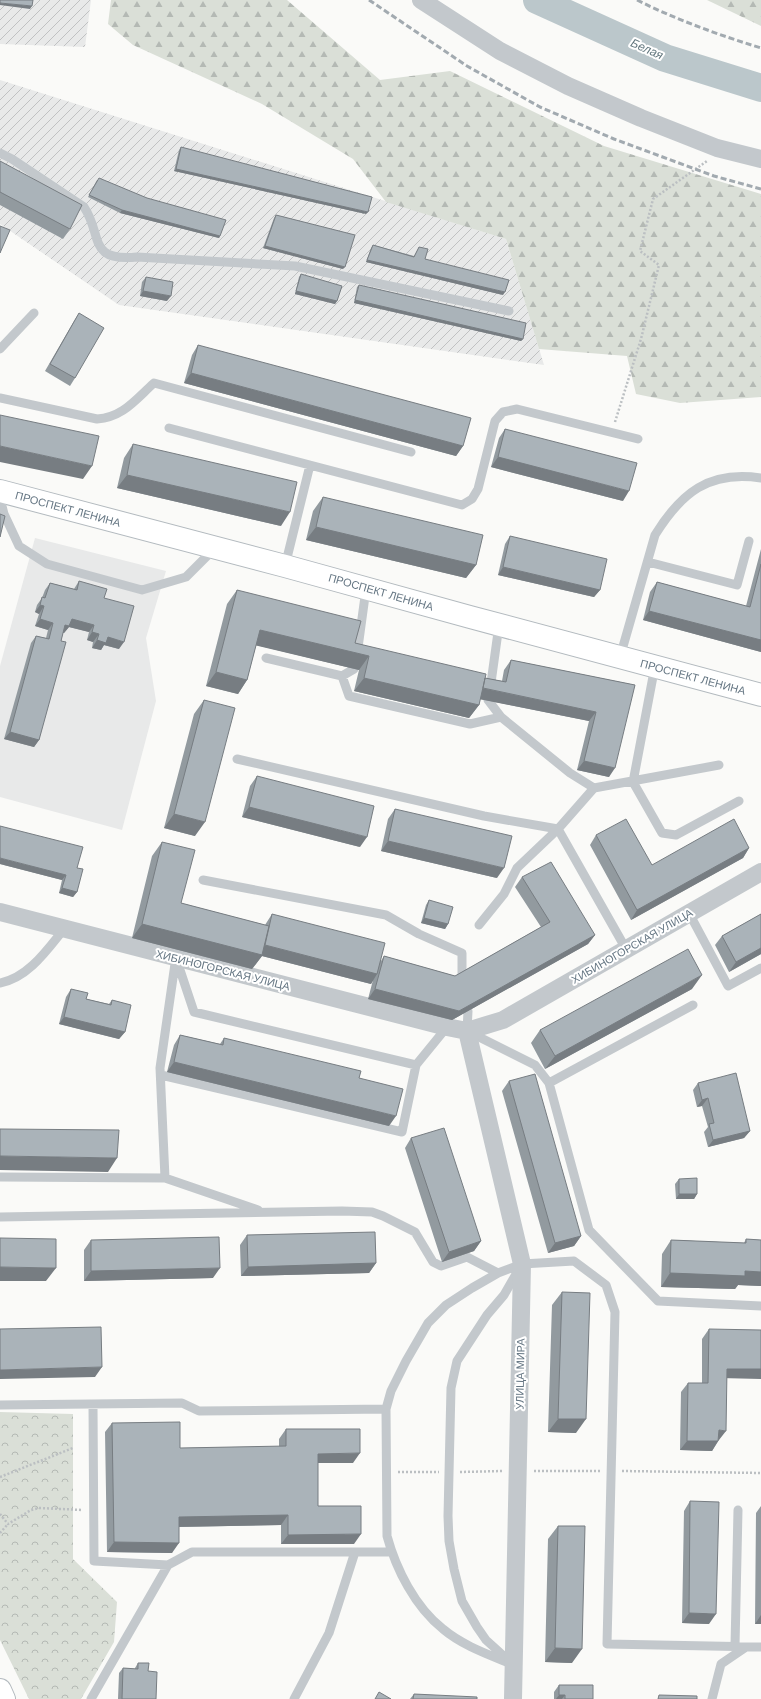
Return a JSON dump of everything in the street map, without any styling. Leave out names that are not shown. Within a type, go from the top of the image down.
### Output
[{"type":"main road","name":"ПРОСПЕКТ ЛЕНИНА","points":[[0,491],[286,566],[366,589],[761,694]]},
{"type":"main road","points":[[0,1690],[4,1699]]},
{"type":"street","points":[[421,0],[500,51],[568,86],[648,121],[724,150],[761,159]]},
{"type":"street","name":"ХИБИНОГОРСКАЯ УЛИЦА","points":[[0,912],[467,1031],[503,1020],[761,872]]},
{"type":"street","name":"УЛИЦА МИРА","points":[[467,1031],[522,1264],[513,1699]]},
{"type":"lane","points":[[0,153],[12,159],[84,207],[90,216],[99,245],[107,254],[120,259],[137,257],[296,266],[509,311]]},
{"type":"lane","points":[[0,349],[34,313]]},
{"type":"lane","points":[[0,398],[97,419],[110,418],[124,411],[154,383],[412,452]]},
{"type":"lane","points":[[169,428],[462,505],[472,499],[478,489],[496,421],[503,412],[517,409],[638,439]]},
{"type":"lane","points":[[286,566],[310,465]]},
{"type":"lane","points":[[620,657],[655,535],[666,518],[681,501],[702,485],[722,478],[761,478]]},
{"type":"lane","points":[[0,498],[4,514],[19,546],[47,564],[142,590],[186,577],[215,548]]},
{"type":"lane","points":[[648,562],[737,585],[749,541]]},
{"type":"lane","points":[[357,659],[366,589]]},
{"type":"lane","points":[[490,690],[499,624]]},
{"type":"lane","points":[[266,658],[342,676],[354,669]]},
{"type":"lane","points":[[655,666],[633,782],[662,833],[676,835],[739,802]]},
{"type":"lane","points":[[342,676],[349,696],[470,724],[501,717]]},
{"type":"lane","points":[[488,700],[501,717],[570,773],[594,788]]},
{"type":"lane","points":[[237,759],[484,816],[558,829]]},
{"type":"lane","points":[[479,925],[504,894],[517,868],[558,829],[594,788],[719,765]]},
{"type":"lane","points":[[558,829],[626,949]]},
{"type":"lane","points":[[203,880],[386,915],[419,934],[462,953],[462,978]]},
{"type":"lane","points":[[689,913],[728,986],[761,968]]},
{"type":"lane","points":[[0,983],[9,981],[24,972],[39,959],[64,929]]},
{"type":"lane","points":[[176,957],[194,1012],[416,1065]]},
{"type":"lane","points":[[165,1178],[161,1075],[176,957]]},
{"type":"lane","points":[[549,1083],[693,1005]]},
{"type":"lane","points":[[468,1012],[467,1031],[535,1065],[549,1083],[589,1230],[658,1301],[761,1306]]},
{"type":"lane","points":[[161,1075],[402,1132],[416,1065],[447,1027]]},
{"type":"lane","points":[[0,1176],[165,1178],[264,1212]]},
{"type":"lane","points":[[0,1217],[264,1212],[372,1212],[415,1232],[433,1262],[441,1266],[467,1257],[498,1273]]},
{"type":"lane","points":[[514,1665],[463,1642],[443,1629],[417,1601],[391,1552],[387,1536],[386,1409],[391,1391],[428,1323],[446,1305],[472,1288],[498,1273],[522,1264],[574,1261],[606,1285],[615,1312],[607,1644],[761,1647]]},
{"type":"lane","points":[[514,1665],[486,1640],[477,1627],[462,1601],[454,1569],[449,1541],[451,1388],[457,1361],[487,1315],[504,1295],[522,1264]]},
{"type":"lane","points":[[0,1405],[182,1403],[199,1411],[386,1409]]},
{"type":"lane","points":[[93,1405],[94,1561],[168,1565],[192,1552],[391,1552]]},
{"type":"lane","points":[[735,1646],[738,1510]]},
{"type":"lane","points":[[294,1699],[328,1633],[356,1552]]},
{"type":"lane","points":[[91,1699],[168,1565]]},
{"type":"lane","points":[[712,1699],[721,1664],[746,1646]]},
{"type":"path","points":[[612,433],[641,340],[659,265],[640,251],[653,199],[724,150]]},
{"type":"path","points":[[0,1477],[73,1448]]},
{"type":"path","points":[[685,1471],[761,1472]]},
{"type":"path","points":[[0,1533],[8,1524],[31,1510],[39,1508],[94,1511]]},
{"type":"path","points":[[0,1514],[8,1524]]},
{"type":"shaded area","points":[[0,0],[91,0],[85,47],[0,44]]},
{"type":"shaded area","points":[[0,80],[506,239],[544,365],[119,305],[0,224]]},
{"type":"shaded area","points":[[35,538],[166,571],[146,638],[156,701],[122,830],[0,797],[0,666]]},
{"type":"green space","points":[[111,0],[287,0],[380,80],[450,71],[604,146],[761,194],[761,397],[680,403],[636,394],[627,356],[539,349],[506,239],[386,202],[353,159],[262,104],[133,45],[108,24]]},
{"type":"green space","points":[[707,0],[761,0],[761,26]]},
{"type":"green space","points":[[0,1412],[73,1414],[73,1559],[117,1602],[114,1642],[81,1699],[29,1699],[0,1640]]},
{"type":"building","points":[[0,0],[33,0],[32,6],[0,3]]},
{"type":"building","points":[[181,147],[372,197],[368,212],[176,169]]},
{"type":"building","points":[[0,161],[82,205],[70,229],[0,192]]},
{"type":"building","points":[[99,178],[147,198],[226,220],[220,236],[122,210],[89,195]]},
{"type":"building","points":[[276,215],[355,235],[345,267],[265,246]]},
{"type":"building","points":[[0,226],[10,230],[0,253]]},
{"type":"building","points":[[373,245],[414,257],[419,247],[428,249],[425,259],[509,280],[505,292],[367,260]]},
{"type":"building","points":[[301,274],[342,286],[337,301],[296,291]]},
{"type":"building","points":[[146,277],[173,282],[171,296],[143,291]]},
{"type":"building","points":[[359,285],[526,323],[523,339],[355,300]]},
{"type":"building","points":[[79,313],[104,328],[75,378],[50,364]]},
{"type":"building","points":[[198,345],[471,418],[463,446],[191,373]]},
{"type":"building","points":[[0,415],[99,436],[92,466],[0,446]]},
{"type":"building","points":[[505,429],[637,463],[629,491],[498,457]]},
{"type":"building","points":[[133,444],[297,482],[290,512],[127,475]]},
{"type":"building","points":[[323,497],[483,535],[476,565],[316,527]]},
{"type":"building","points":[[0,514],[5,516],[0,537]]},
{"type":"building","points":[[510,536],[607,559],[600,590],[503,567]]},
{"type":"building","points":[[761,564],[761,640],[649,611],[657,582],[750,607]]},
{"type":"building","points":[[79,581],[107,589],[104,598],[134,606],[124,642],[108,637],[106,643],[97,640],[99,634],[92,632],[94,625],[72,619],[69,626],[65,625],[61,641],[66,642],[39,740],[10,732],[36,636],[49,639],[53,623],[40,619],[44,606],[40,605],[42,597],[45,598],[50,583],[77,590]]},
{"type":"building","points":[[237,590],[361,621],[355,643],[486,674],[479,705],[364,678],[369,656],[260,630],[247,680],[216,672]]},
{"type":"building","points":[[511,660],[635,685],[615,768],[584,761],[596,712],[483,688],[485,678],[506,682]]},
{"type":"building","points":[[204,700],[235,708],[205,822],[174,814]]},
{"type":"building","points":[[257,776],[374,806],[367,837],[249,807]]},
{"type":"building","points":[[395,809],[512,836],[504,868],[388,841]]},
{"type":"building","points":[[626,819],[652,865],[734,819],[749,848],[637,910],[596,835]]},
{"type":"building","points":[[0,826],[83,847],[77,868],[83,869],[77,892],[62,888],[66,875],[0,858]]},
{"type":"building","points":[[162,842],[195,850],[181,903],[269,926],[262,955],[142,924]]},
{"type":"building","points":[[551,862],[595,935],[459,1011],[375,989],[384,956],[455,976],[550,922],[522,877]]},
{"type":"building","points":[[429,900],[453,907],[448,924],[424,918]]},
{"type":"building","points":[[272,914],[385,943],[377,974],[265,945]]},
{"type":"building","points":[[761,914],[761,948],[736,962],[722,936]]},
{"type":"building","points":[[688,949],[702,975],[555,1056],[540,1030]]},
{"type":"building","points":[[71,989],[88,993],[86,999],[111,1005],[112,1000],[131,1005],[125,1032],[64,1017]]},
{"type":"building","points":[[180,1035],[223,1045],[224,1038],[361,1071],[359,1078],[403,1089],[396,1116],[174,1062]]},
{"type":"building","points":[[736,1073],[750,1131],[713,1140],[709,1124],[714,1123],[708,1098],[702,1100],[698,1083]]},
{"type":"building","points":[[535,1074],[581,1236],[555,1243],[509,1081]]},
{"type":"building","points":[[444,1128],[481,1241],[449,1252],[411,1138]]},
{"type":"building","points":[[0,1129],[119,1130],[117,1158],[0,1156]]},
{"type":"building","points":[[697,1178],[697,1194],[679,1194],[679,1179]]},
{"type":"building","points":[[375,1232],[376,1263],[248,1267],[247,1235]]},
{"type":"building","points":[[219,1237],[220,1268],[91,1271],[91,1240]]},
{"type":"building","points":[[0,1238],[56,1239],[56,1268],[0,1267]]},
{"type":"building","points":[[746,1239],[761,1240],[761,1272],[745,1271],[745,1276],[670,1273],[671,1240],[746,1243]]},
{"type":"building","points":[[562,1292],[590,1293],[586,1419],[558,1419]]},
{"type":"building","points":[[101,1327],[102,1367],[0,1370],[0,1329]]},
{"type":"building","points":[[709,1329],[761,1330],[761,1369],[727,1369],[726,1431],[719,1430],[718,1441],[687,1441],[688,1383],[708,1383]]},
{"type":"building","points":[[180,1422],[180,1448],[286,1446],[286,1429],[360,1429],[360,1453],[318,1454],[318,1506],[361,1506],[361,1534],[288,1535],[288,1515],[179,1517],[179,1543],[114,1542],[112,1423]]},
{"type":"building","points":[[690,1501],[719,1502],[716,1614],[689,1613]]},
{"type":"building","points":[[558,1526],[585,1526],[582,1649],[555,1648]]},
{"type":"building","points":[[138,1663],[149,1663],[148,1671],[157,1672],[156,1699],[122,1699],[123,1668],[138,1669]]},
{"type":"building","points":[[559,1685],[593,1685],[593,1699],[565,1699],[565,1695],[559,1695]]},
{"type":"building","points":[[379,1692],[391,1699],[375,1699]]},
{"type":"building","points":[[414,1694],[477,1697],[477,1699],[413,1699]]},
{"type":"building","points":[[659,1695],[697,1696],[697,1699],[658,1699]]},
{"type":"waterway","name":"Белая","points":[[537,0],[665,58],[761,88]]},
{"type":"railway","points":[[369,0],[467,66],[540,107],[614,139],[714,176],[761,189]]},
{"type":"railway","points":[[637,0],[698,27],[761,48]]}]
